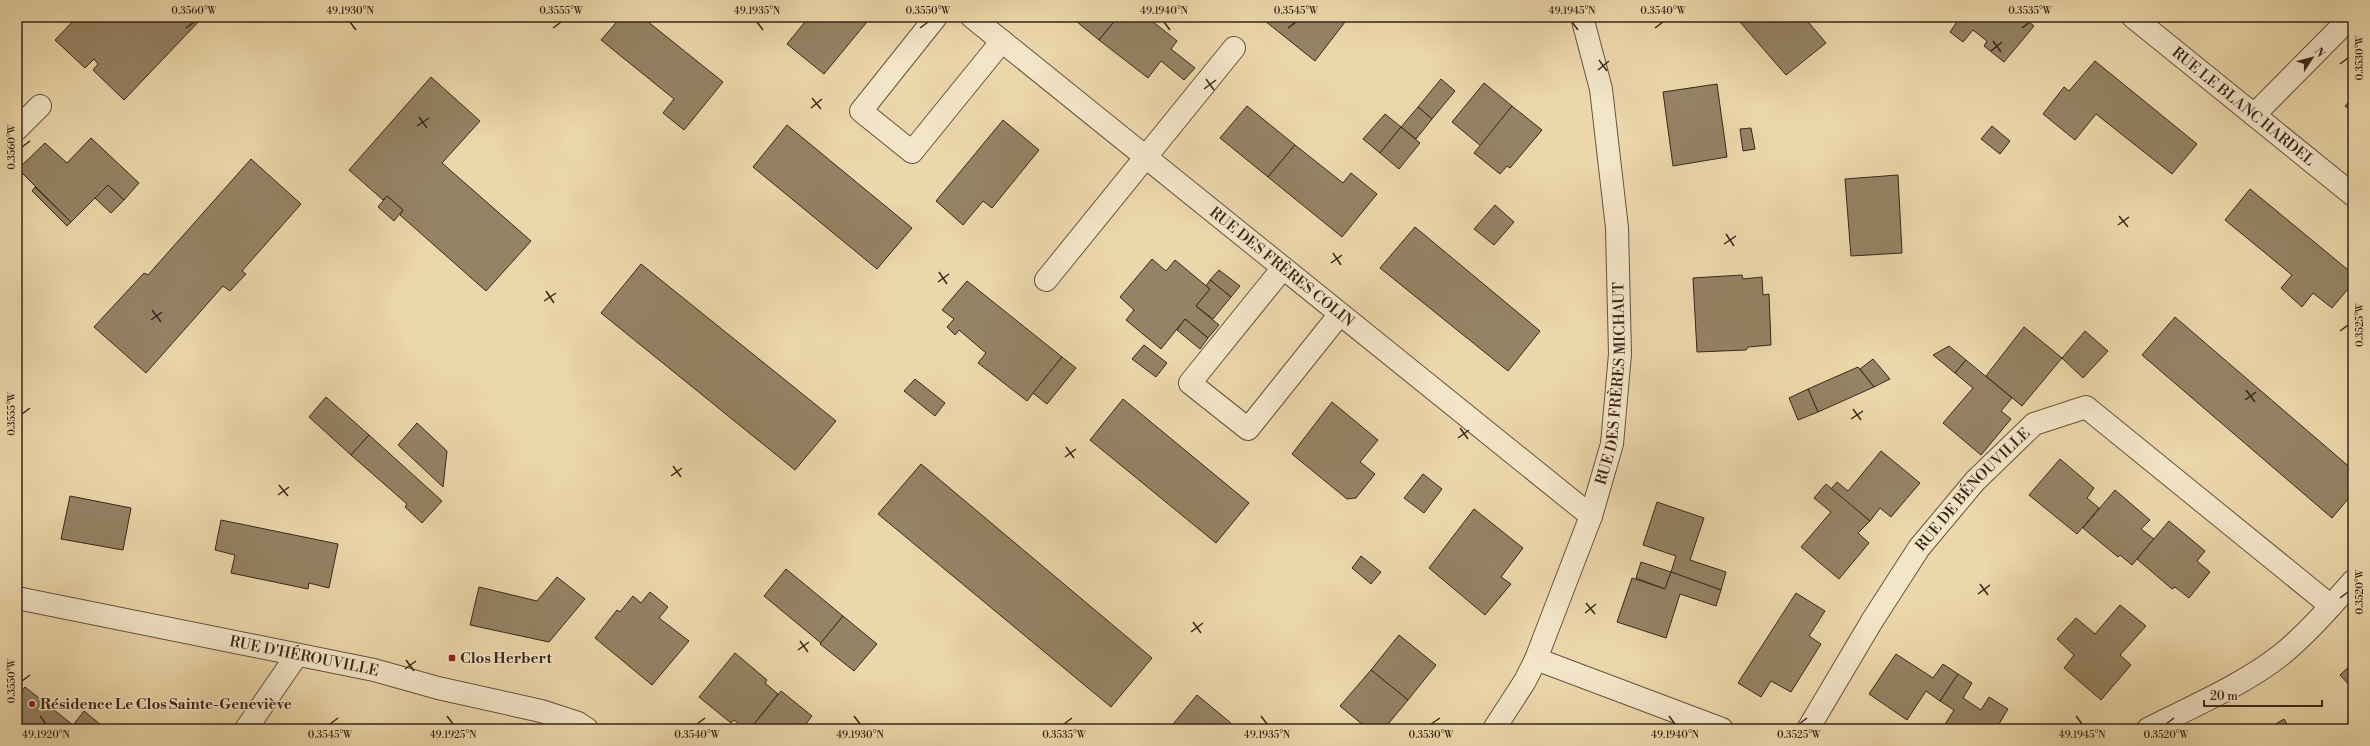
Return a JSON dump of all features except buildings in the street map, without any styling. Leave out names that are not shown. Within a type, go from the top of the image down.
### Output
[{"type":"street","points":[[936,17],[861,111],[912,152],[1002,41]]},
{"type":"street","name":"RUE DES FRÈRES MICHAUT","points":[[1494,729],[1525,681],[1536,659],[1591,516],[1612,444],[1620,354],[1617,228],[1601,90],[1582,17]]},
{"type":"street","name":"RUE LE BLANC HARDEL","points":[[2133,17],[2353,195]]},
{"type":"street","points":[[2254,115],[2351,17]]},
{"type":"street","name":"RUE DES FRÈRES COLIN","points":[[975,18],[1145,157],[1591,516]]},
{"type":"street","points":[[1046,280],[1234,48]]},
{"type":"street","points":[[17,129],[40,106]]},
{"type":"street","points":[[1283,268],[1190,383],[1248,429],[1340,314]]},
{"type":"street","name":"RUE DE BÉNOUVILLE","points":[[1808,729],[1872,620],[1919,548],[1975,481],[2034,424],[2086,407],[2331,606]]},
{"type":"street","points":[[2148,729],[2224,691],[2281,655],[2331,606],[2353,580]]},
{"type":"street","name":"RUE D'HÉROUVILLE","points":[[17,598],[374,670],[438,688],[541,711],[578,723],[587,729]]},
{"type":"street","points":[[246,729],[297,655]]},
{"type":"street","points":[[1536,659],[1722,729]]},
{"type":"place","name":"Clos Herbert","points":[[452,658]]},
{"type":"place","name":"Résidence Le Clos Sainte-Geneviève","points":[[32,704]]}]
